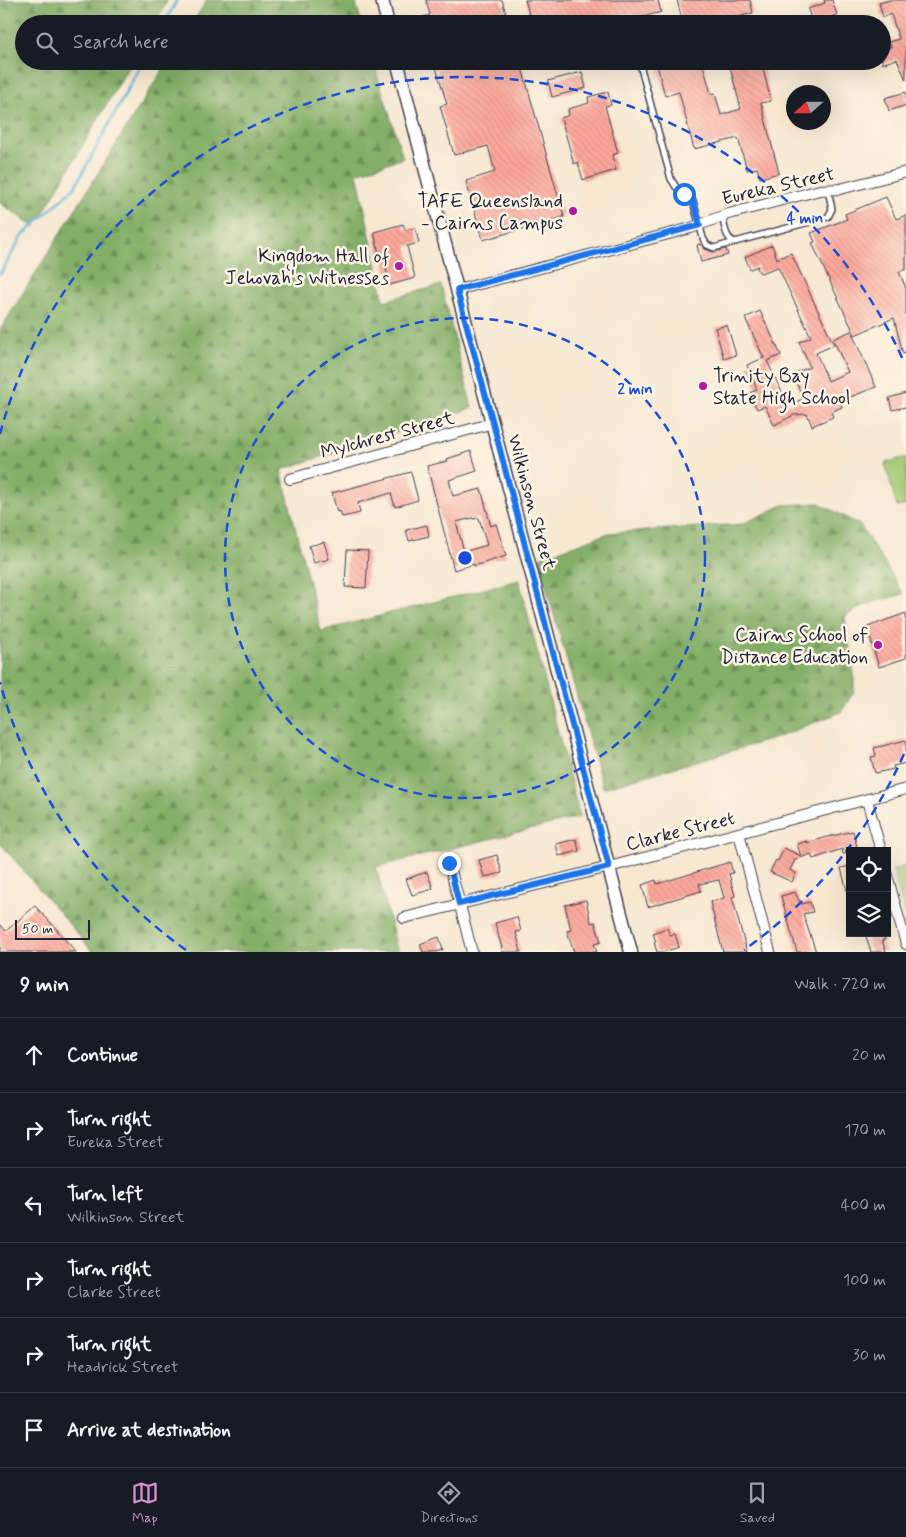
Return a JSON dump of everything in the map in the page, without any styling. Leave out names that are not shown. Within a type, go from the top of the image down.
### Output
[{"type":"street","points":[[382,0],[386,15]]},
{"type":"street","name":"Wilkinson Street","points":[[399,70],[631,952]]},
{"type":"street","name":"Eureka Street","points":[[457,290],[700,225],[722,216],[820,190],[840,189],[906,172]]},
{"type":"street","name":"Mylchrest Street","points":[[290,479],[493,423]]},
{"type":"street","name":"Clarke Street","points":[[404,918],[739,834],[906,789]]},
{"type":"street","points":[[867,800],[880,847]]},
{"type":"street","points":[[739,834],[770,952]]},
{"type":"street","points":[[449,863],[472,952]]},
{"type":"street","points":[[891,890],[906,944]]},
{"type":"lane","points":[[641,70],[671,179],[676,187],[693,201],[704,242],[710,247],[714,248],[828,217],[832,209],[828,190]]},
{"type":"lane","points":[[722,216],[729,240],[735,242]]},
{"type":"green space","points":[[0,0],[168,0],[159,15],[15,15],[15,70],[127,70],[35,227],[0,203]]},
{"type":"green space","points":[[207,0],[355,0],[359,15],[198,15]]},
{"type":"green space","points":[[162,70],[376,70],[403,158],[357,173],[384,301],[441,285],[472,408],[281,470],[321,631],[519,580],[580,817],[376,867],[398,952],[93,952],[0,843],[0,330]]},
{"type":"green space","points":[[906,457],[906,505],[897,507],[885,463]]},
{"type":"green space","points":[[819,503],[860,525],[904,594],[865,605],[845,616],[854,674],[854,692],[841,712],[773,739],[603,788],[538,558],[609,533],[742,524],[783,505]]},
{"type":"green space","points":[[906,866],[906,918],[893,870]]},
{"type":"building","points":[[426,0],[502,0],[506,15],[430,15]]},
{"type":"building","points":[[525,0],[658,0],[661,12],[650,15],[529,15]]},
{"type":"building","points":[[677,0],[750,0],[753,13],[746,15],[681,15]]},
{"type":"building","points":[[824,0],[832,0],[837,15],[810,15],[808,9],[825,3]]},
{"type":"building","points":[[890,0],[906,0],[906,80],[897,59],[891,61],[891,41],[899,39],[891,14],[882,15],[879,3]]},
{"type":"building","points":[[437,70],[523,70],[564,217],[483,240],[466,181],[495,172],[488,146],[454,155],[440,106],[447,104]]},
{"type":"building","points":[[658,70],[704,70],[711,94],[715,93],[721,115],[741,109],[731,70],[763,70],[771,101],[761,103],[779,173],[760,178],[757,168],[747,170],[738,138],[694,149],[679,92],[665,96]]},
{"type":"building","points":[[582,72],[586,88],[552,97],[548,81]]},
{"type":"building","points":[[608,92],[611,105],[605,106],[618,153],[612,155],[616,170],[583,180],[578,162],[574,164],[561,118],[569,115],[568,109],[589,103],[588,97]]},
{"type":"building","points":[[906,92],[906,105],[889,111],[885,98]]},
{"type":"building","points":[[886,197],[896,219],[906,215],[906,269],[899,272],[906,288],[906,353],[903,354],[894,318],[855,335],[812,243],[815,242],[811,233],[847,219],[845,214]]},
{"type":"building","name":"Kingdom Hall of Jehovah's Witnesses","points":[[403,224],[405,230],[415,228],[419,243],[407,246],[415,278],[390,285],[382,253],[379,254],[374,232]]},
{"type":"building","points":[[701,244],[705,249],[713,252],[726,249],[728,255],[701,262],[697,245]]},
{"type":"building","points":[[772,245],[777,259],[791,253],[834,345],[816,353],[828,381],[848,372],[833,339],[851,331],[876,387],[840,401],[842,407],[831,412],[833,417],[812,426],[807,414],[794,415],[774,425],[765,406],[757,409],[749,393],[757,390],[747,365],[764,358],[745,318],[760,311],[781,355],[767,361],[788,405],[803,399],[793,374],[810,367],[799,342],[811,337],[778,267],[761,273],[757,268],[758,266],[750,269],[745,257]]},
{"type":"building","points":[[727,325],[736,355],[724,359],[715,328]]},
{"type":"building","points":[[906,393],[906,407],[892,410],[889,398]]},
{"type":"building","points":[[471,451],[477,471],[449,480],[453,496],[481,489],[491,526],[496,524],[506,556],[454,570],[427,466],[448,461],[447,459]],"holes":[[[479,518],[487,545],[464,552],[456,522]]]},
{"type":"building","points":[[411,472],[418,500],[395,507],[391,493],[358,503],[360,513],[342,517],[340,511],[337,512],[332,493]]},
{"type":"building","points":[[427,525],[429,536],[409,541],[406,530]]},
{"type":"building","points":[[324,542],[329,559],[314,563],[309,546]]},
{"type":"building","points":[[347,550],[368,551],[366,588],[345,587]]},
{"type":"building","points":[[906,613],[906,658],[879,667],[867,627]]},
{"type":"building","points":[[906,740],[906,763],[893,766],[894,769],[875,773],[871,757],[876,756],[874,748]]},
{"type":"building","points":[[853,831],[857,847],[846,847],[846,854],[843,854],[842,849],[813,859],[811,854],[795,860],[790,870],[796,873],[792,882],[770,872],[784,848],[801,856],[797,844]]},
{"type":"building","points":[[576,839],[579,851],[559,856],[556,844]]},
{"type":"building","points":[[497,855],[502,873],[484,877],[479,860]]},
{"type":"building","points":[[730,862],[733,873],[729,874],[735,896],[732,897],[747,952],[723,952],[710,902],[724,898],[719,880],[699,884],[701,891],[648,907],[642,885],[656,880],[657,884]]},
{"type":"building","points":[[846,867],[846,887],[841,868]]},
{"type":"building","points":[[427,872],[433,889],[412,895],[406,879]]},
{"type":"building","points":[[795,892],[801,904],[810,902],[813,912],[803,914],[816,952],[797,952],[781,896]]},
{"type":"building","points":[[586,900],[591,923],[595,922],[601,942],[594,944],[597,952],[574,952],[567,931],[571,930],[565,905]]},
{"type":"building","points":[[35,906],[76,952],[0,952],[0,924],[6,931]]},
{"type":"building","points":[[517,917],[521,931],[516,932],[521,952],[503,952],[495,923]]},
{"type":"building","points":[[667,928],[670,935],[675,934],[679,947],[664,952],[657,952],[653,933]]},
{"type":"building","points":[[439,937],[443,950],[423,952],[420,944]]},
{"type":"building","points":[[866,937],[884,937],[885,940],[882,940],[886,952],[871,952]]},
{"type":"waterway","points":[[169,15],[177,0]]},
{"type":"waterway","points":[[0,274],[22,236],[75,187],[138,70]]},
{"type":"place","name":"TAFE Queensland - Cairns Campus","points":[[573,211]]},
{"type":"place","name":"Kingdom Hall of Jehovah's Witnesses","points":[[399,266]]},
{"type":"place","name":"Trinity Bay State High School","points":[[703,386]]},
{"type":"place","name":"Cairns School of Distance Education","points":[[878,645]]},
{"type":"route","points":[[449,863],[459,904],[609,867],[457,290],[700,225],[693,201],[684,194]]}]
